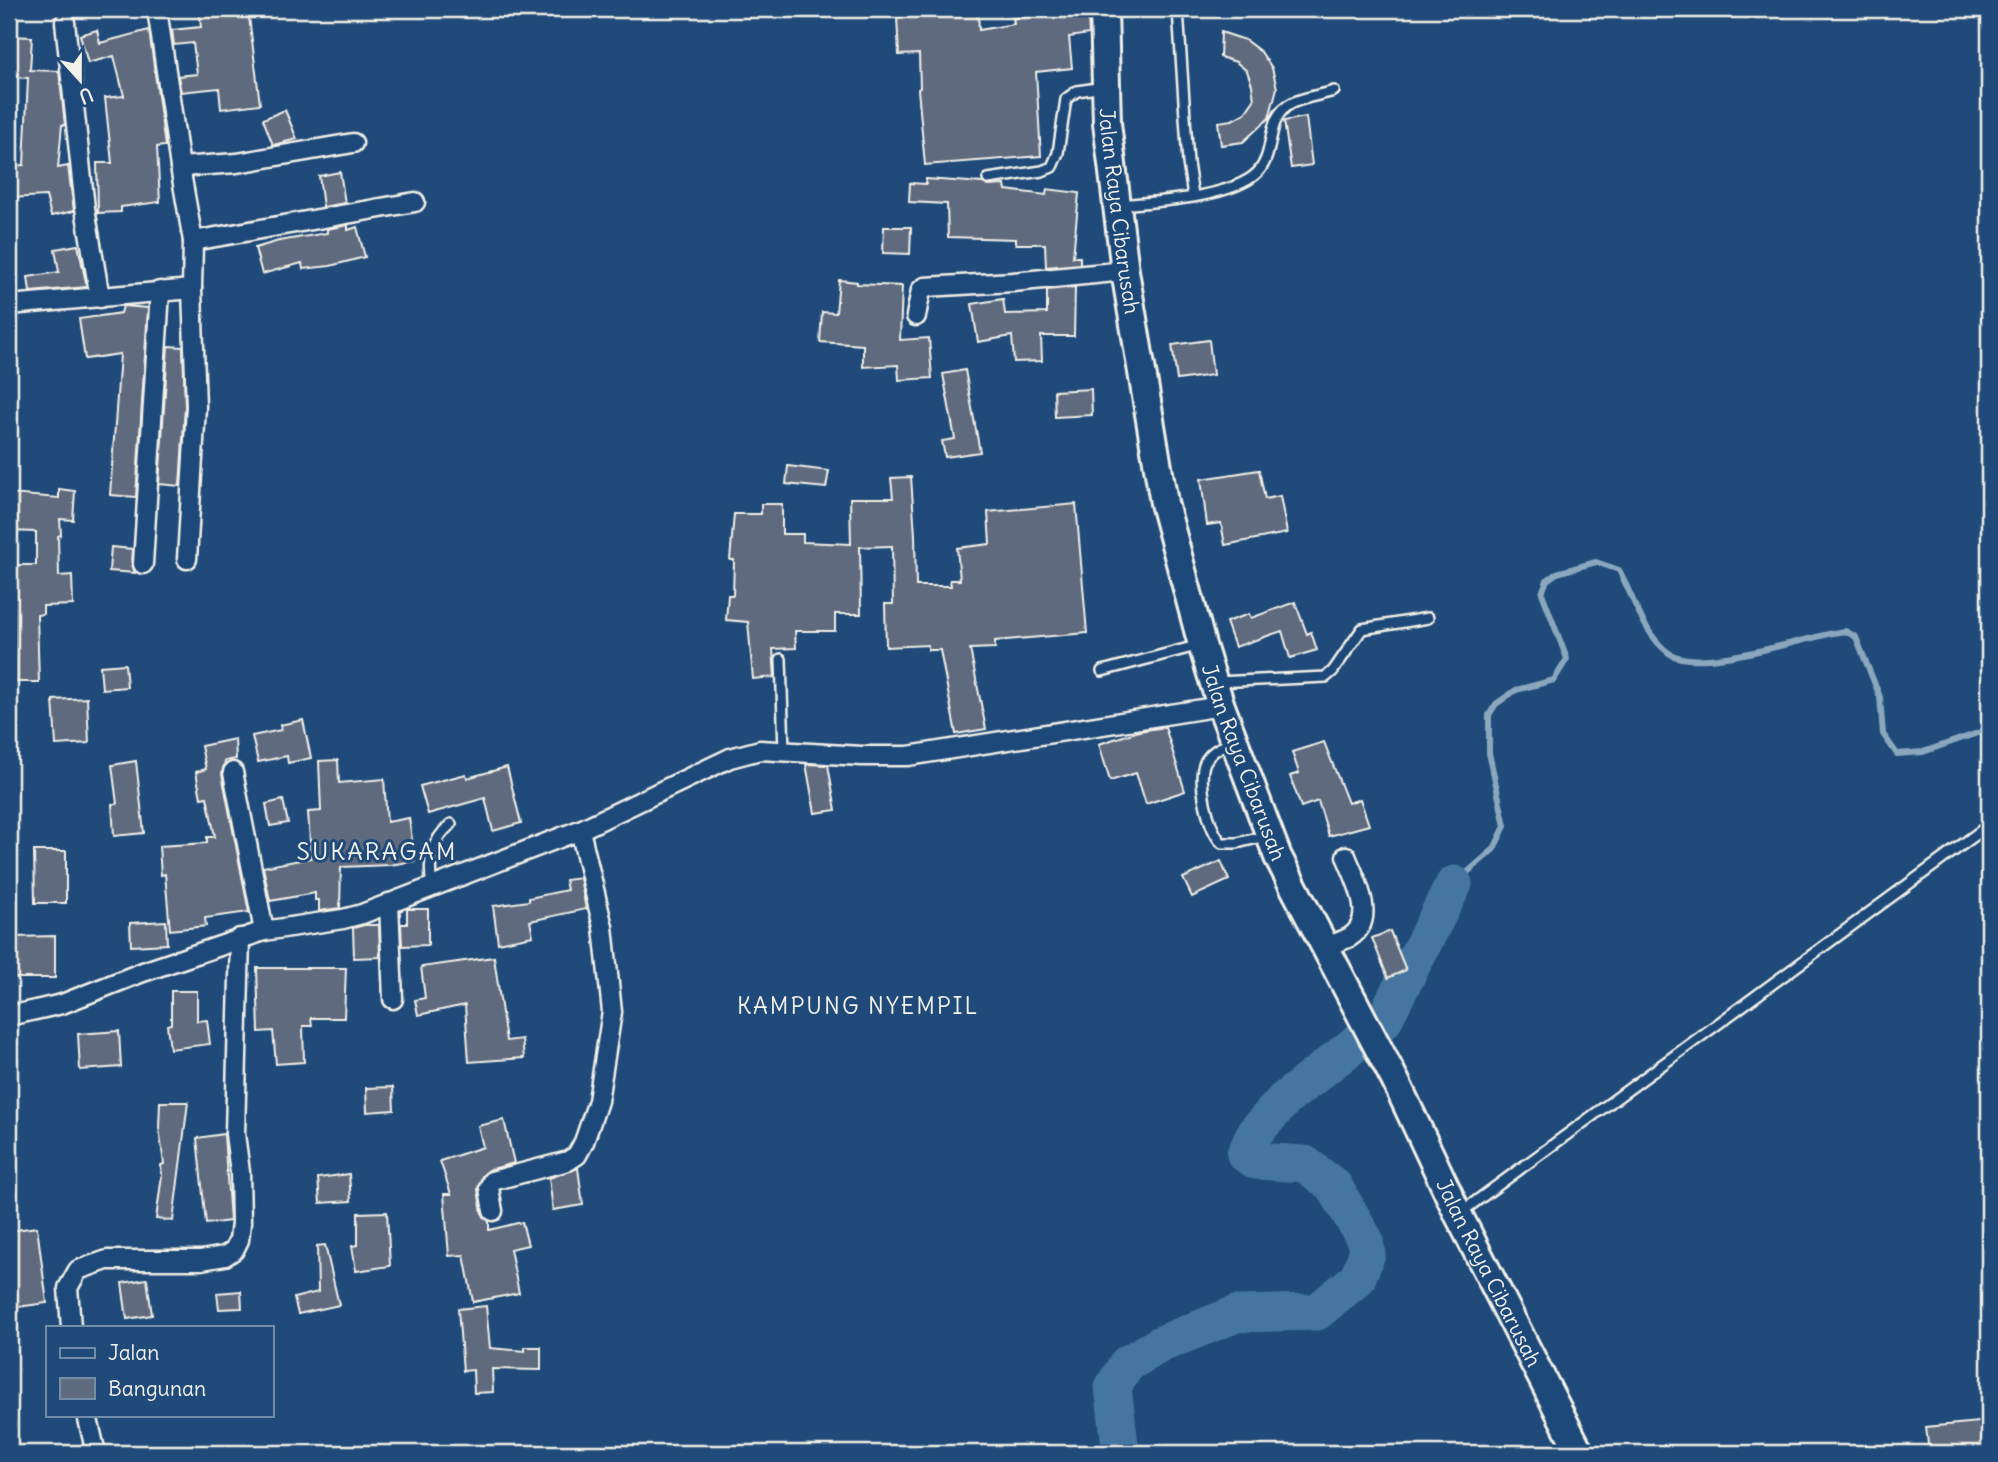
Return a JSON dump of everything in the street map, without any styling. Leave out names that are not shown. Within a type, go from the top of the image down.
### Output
[{"type":"main road","name":"Jalan Raya Cibarusah","points":[[1104,9],[1106,87],[1116,205],[1164,503],[1202,645],[1233,740],[1269,835],[1580,1453]]},
{"type":"street","points":[[157,9],[193,241],[196,407],[187,559]]},
{"type":"street","points":[[65,22],[85,208],[100,298]]},
{"type":"street","points":[[180,167],[248,162],[353,143]]},
{"type":"street","points":[[193,241],[415,202]]},
{"type":"street","points":[[916,316],[921,290],[925,287],[1125,271]]},
{"type":"street","points":[[9,305],[192,289]]},
{"type":"street","points":[[143,564],[160,290]]},
{"type":"street","points":[[9,1016],[62,1004],[143,972],[264,931],[343,919],[390,903],[580,830],[730,758],[760,750],[908,756],[1218,694]]},
{"type":"street","points":[[233,772],[264,931]]},
{"type":"street","points":[[493,1211],[489,1188],[492,1181],[568,1161],[578,1154],[598,1101],[612,1012],[604,927],[580,830]]},
{"type":"street","points":[[1325,948],[1356,931],[1364,915],[1363,901],[1346,856]]},
{"type":"street","points":[[390,903],[393,999]]},
{"type":"street","points":[[71,1326],[68,1288],[78,1270],[107,1260],[201,1260],[225,1256],[234,1250],[239,1240],[240,1172],[235,1134],[240,939]]},
{"type":"street","points":[[87,1416],[96,1453]]},
{"type":"lane","points":[[1178,9],[1188,163],[1193,196]]},
{"type":"lane","points":[[988,179],[1052,167],[1058,153],[1066,99],[1077,91],[1106,87]]},
{"type":"lane","points":[[1116,205],[1222,191],[1253,176],[1267,158],[1274,121],[1282,111],[1292,103],[1334,91]]},
{"type":"lane","points":[[1218,694],[1326,677],[1362,629],[1428,618]]},
{"type":"lane","points":[[1102,671],[1202,645]]},
{"type":"lane","points":[[781,659],[784,751]]},
{"type":"lane","points":[[1233,740],[1213,751],[1204,764],[1207,810],[1215,836],[1222,842],[1237,843],[1269,835]]},
{"type":"lane","points":[[432,888],[429,870],[432,850],[439,834],[451,824]]},
{"type":"lane","points":[[1458,1214],[1989,825]]},
{"type":"building","points":[[199,9],[248,9],[260,104],[221,109],[219,88],[181,92],[178,76],[197,74],[193,43],[174,45],[172,30],[201,27]]},
{"type":"building","points":[[912,9],[933,9],[933,16],[978,12],[979,30],[1014,24],[1013,18],[1029,17],[1029,9],[1074,9],[1075,19],[1088,18],[1089,34],[1069,37],[1072,68],[1036,72],[1041,156],[925,165],[918,89],[919,54],[899,55],[897,17],[911,16]]},
{"type":"building","points":[[97,30],[100,43],[149,30],[165,146],[157,147],[160,202],[121,207],[121,212],[98,213],[97,163],[112,163],[105,98],[124,96],[114,56],[88,63],[80,35]]},
{"type":"building","points":[[1221,32],[1245,40],[1261,52],[1272,68],[1277,88],[1269,118],[1243,142],[1221,145],[1218,122],[1232,120],[1245,113],[1254,100],[1247,71],[1236,62],[1220,57]]},
{"type":"building","points":[[9,36],[32,37],[30,70],[59,71],[65,125],[62,125],[58,168],[68,166],[74,211],[51,216],[46,196],[9,198],[9,166],[24,165],[28,78],[9,77]]},
{"type":"building","points":[[285,110],[297,139],[273,145],[263,119]]},
{"type":"building","points":[[1306,117],[1312,165],[1291,168],[1284,121]]},
{"type":"building","points":[[340,172],[345,203],[323,207],[319,176]]},
{"type":"building","points":[[926,179],[983,183],[988,186],[1005,185],[1006,190],[1046,195],[1047,189],[1079,193],[1073,257],[1080,257],[1080,264],[1046,267],[1045,244],[1016,244],[1016,239],[948,237],[947,204],[909,202],[910,183],[926,184]]},
{"type":"building","points":[[348,225],[348,230],[357,227],[365,257],[330,266],[303,269],[302,263],[262,274],[255,248],[327,233],[327,229]]},
{"type":"building","points":[[884,227],[911,227],[910,254],[883,253]]},
{"type":"building","points":[[78,245],[87,287],[30,292],[28,277],[59,272],[55,249]]},
{"type":"building","points":[[839,280],[857,284],[902,286],[900,340],[929,338],[932,378],[899,380],[898,365],[863,367],[863,345],[820,342],[822,312],[836,313]]},
{"type":"building","points":[[1075,287],[1074,336],[1041,336],[1042,361],[1014,362],[1012,336],[978,342],[972,304],[1003,299],[1005,314],[1047,313],[1047,290]]},
{"type":"building","points":[[123,306],[148,308],[136,497],[110,495],[120,354],[85,359],[79,319],[121,313]]},
{"type":"building","points":[[1209,340],[1213,375],[1177,380],[1172,345]]},
{"type":"building","points":[[168,346],[183,347],[185,407],[180,486],[159,484]]},
{"type":"building","points":[[965,370],[980,452],[945,457],[942,441],[955,439],[943,374]]},
{"type":"building","points":[[1091,389],[1092,415],[1055,417],[1054,391]]},
{"type":"building","points":[[788,466],[829,471],[826,488],[786,484]]},
{"type":"building","points":[[1259,470],[1265,499],[1280,496],[1287,533],[1225,545],[1221,523],[1207,525],[1201,479]]},
{"type":"building","points":[[911,477],[916,586],[951,586],[950,580],[960,580],[957,548],[990,544],[988,512],[1076,504],[1087,633],[995,641],[995,648],[970,649],[986,729],[956,734],[940,650],[928,650],[928,645],[886,647],[885,604],[893,604],[892,546],[860,547],[861,614],[835,614],[835,631],[795,631],[796,648],[773,649],[775,677],[753,679],[748,622],[726,620],[728,595],[733,595],[734,560],[730,560],[734,514],[761,514],[761,504],[782,504],[782,534],[803,534],[803,542],[851,544],[850,498],[893,498],[891,478]]},
{"type":"building","points":[[59,489],[75,491],[73,520],[60,519],[61,535],[58,536],[59,576],[72,575],[73,605],[43,606],[43,614],[37,615],[39,682],[16,682],[14,602],[9,603],[9,565],[36,565],[36,532],[9,531],[10,494],[59,498]]},
{"type":"building","points":[[111,547],[133,549],[132,564],[135,573],[109,571]]},
{"type":"building","points":[[1295,602],[1307,634],[1311,632],[1317,650],[1290,658],[1282,631],[1235,647],[1226,622],[1249,614],[1251,618]]},
{"type":"building","points":[[125,664],[127,687],[102,689],[100,666]]},
{"type":"building","points":[[87,698],[89,743],[56,745],[53,700]]},
{"type":"building","points":[[303,720],[311,758],[288,763],[287,756],[258,762],[252,736],[281,730],[280,725]]},
{"type":"building","points":[[1165,727],[1185,791],[1146,804],[1136,773],[1110,781],[1099,744],[1139,731]]},
{"type":"building","points":[[235,739],[236,759],[225,761],[222,774],[249,912],[205,918],[206,926],[170,930],[165,874],[161,875],[159,846],[207,843],[207,837],[215,837],[207,797],[201,798],[196,772],[206,769],[201,746]]},
{"type":"building","points":[[1324,742],[1348,803],[1360,799],[1369,825],[1329,836],[1318,801],[1301,807],[1290,776],[1299,773],[1292,752]]},
{"type":"building","points":[[338,760],[339,783],[384,779],[387,822],[409,818],[415,861],[341,867],[340,908],[319,911],[319,900],[315,900],[315,893],[270,901],[263,867],[311,858],[308,812],[321,811],[319,761]]},
{"type":"building","points":[[136,761],[144,833],[114,836],[112,804],[117,804],[112,765]]},
{"type":"building","points":[[806,764],[828,765],[836,810],[815,813]]},
{"type":"building","points":[[507,767],[521,823],[493,831],[485,798],[428,814],[420,786],[466,774],[467,778]]},
{"type":"building","points":[[283,800],[288,823],[270,826],[266,804]]},
{"type":"building","points":[[34,851],[66,851],[66,903],[35,903]]},
{"type":"building","points":[[1221,861],[1229,880],[1192,897],[1183,878]]},
{"type":"building","points":[[580,878],[586,909],[530,921],[533,936],[498,943],[493,906],[529,901],[529,898],[567,890],[565,880]]},
{"type":"building","points":[[407,909],[428,909],[428,945],[402,946],[401,924],[407,924]]},
{"type":"building","points":[[166,921],[167,944],[131,946],[130,923]]},
{"type":"building","points":[[379,925],[380,957],[354,958],[353,928]]},
{"type":"building","points":[[1390,931],[1406,970],[1388,978],[1372,938]]},
{"type":"building","points":[[55,936],[55,978],[15,978],[15,937]]},
{"type":"building","points":[[494,957],[506,1041],[522,1039],[524,1058],[469,1062],[465,1005],[418,1015],[415,1000],[425,998],[421,967]]},
{"type":"building","points":[[257,968],[346,968],[344,1018],[311,1018],[312,1026],[303,1026],[304,1062],[276,1064],[273,1031],[259,1032]]},
{"type":"building","points":[[171,991],[197,991],[197,1021],[207,1020],[210,1044],[170,1049],[167,1025],[171,1024]]},
{"type":"building","points":[[119,1031],[121,1067],[80,1070],[78,1034]]},
{"type":"building","points":[[393,1087],[394,1110],[367,1112],[366,1088]]},
{"type":"building","points":[[160,1102],[188,1102],[173,1221],[156,1219],[161,1165],[164,1164],[159,1128]]},
{"type":"building","points":[[504,1120],[514,1163],[489,1170],[482,1176],[478,1189],[482,1213],[489,1221],[489,1230],[522,1222],[528,1245],[510,1249],[519,1293],[473,1302],[464,1255],[449,1256],[444,1194],[451,1194],[440,1161],[483,1147],[478,1126]]},
{"type":"building","points":[[224,1134],[230,1221],[206,1224],[197,1138]]},
{"type":"building","points":[[578,1168],[583,1205],[553,1210],[549,1178]]},
{"type":"building","points":[[349,1174],[351,1201],[320,1203],[318,1178]]},
{"type":"building","points":[[387,1212],[390,1266],[356,1271],[352,1246],[358,1245],[358,1213]]},
{"type":"building","points":[[37,1227],[47,1303],[17,1307],[9,1231]]},
{"type":"building","points":[[325,1245],[339,1305],[298,1314],[294,1298],[318,1292],[317,1246]]},
{"type":"building","points":[[147,1279],[152,1315],[127,1319],[122,1283]]},
{"type":"building","points":[[241,1291],[242,1308],[219,1309],[217,1293]]},
{"type":"building","points":[[486,1306],[490,1348],[525,1351],[525,1347],[541,1347],[541,1370],[492,1369],[493,1392],[474,1393],[473,1370],[463,1371],[458,1309]]},
{"type":"building","points":[[1989,1421],[1989,1453],[1929,1453],[1926,1427]]},
{"type":"waterway","points":[[1454,884],[1494,849],[1505,826],[1489,753],[1489,715],[1496,704],[1516,690],[1554,680],[1567,659],[1542,593],[1547,580],[1557,573],[1596,562],[1619,570],[1653,636],[1669,653],[1682,658],[1724,657],[1845,631],[1856,637],[1880,697],[1883,734],[1897,754],[1923,752],[1989,729]]},
{"type":"waterway","points":[[1121,1453],[1113,1387],[1127,1364],[1161,1344],[1236,1314],[1317,1312],[1357,1279],[1367,1254],[1365,1240],[1334,1186],[1305,1164],[1256,1161],[1245,1154],[1256,1131],[1285,1099],[1383,1022],[1454,884]]},
{"type":"district","name":"SUKARAGAM","points":[[377,852]]},
{"type":"district","name":"KAMPUNG NYEMPIL","points":[[858,1006]]}]
